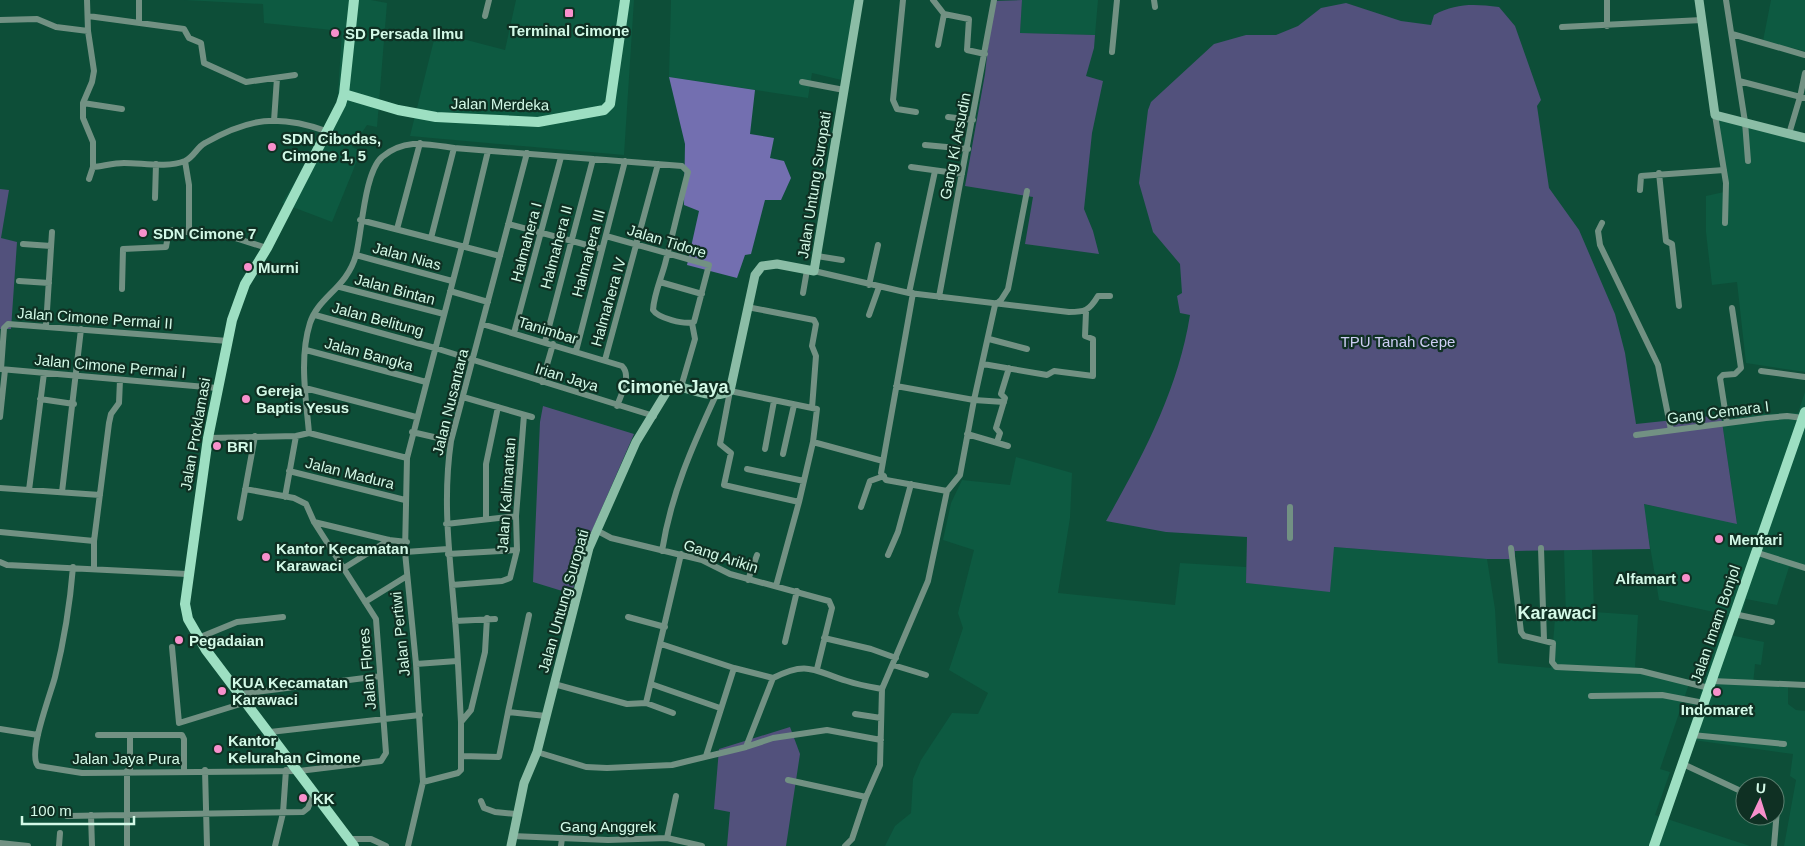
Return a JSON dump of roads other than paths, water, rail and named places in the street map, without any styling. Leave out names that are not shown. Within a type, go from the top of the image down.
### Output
[{"type":"main road","name":"Jalan Proklamasi","points":[[351,843],[299,770],[198,638],[186,611],[187,574],[208,438],[217,388],[238,300],[267,248],[344,94],[354,0]]},
{"type":"main road","name":"Jalan Merdeka","points":[[344,94],[398,110],[436,118],[538,122],[604,110],[610,104],[625,0]]},
{"type":"main road","name":"Jalan Imam Bonjol","points":[[1654,846],[1804,415]]},
{"type":"street","points":[[87,0],[88,31],[94,71],[92,82],[83,103],[82,118],[92,142],[93,167],[89,179]]},
{"type":"street","points":[[139,23],[140,0]]},
{"type":"street","points":[[485,16],[489,0]]},
{"type":"street","name":"Jalan Untung Suropati","points":[[730,391],[755,275],[762,266],[777,264],[810,271],[817,256],[860,0]]},
{"type":"street","points":[[903,0],[893,100],[897,109],[916,112]]},
{"type":"street","points":[[933,0],[944,14],[969,19],[967,50],[985,54]]},
{"type":"street","name":"Gang Ki Arsudin","points":[[940,297],[994,0]]},
{"type":"street","points":[[1112,52],[1117,0]]},
{"type":"street","points":[[1607,0],[1607,26]]},
{"type":"street","points":[[1699,0],[1724,170],[1725,223]]},
{"type":"street","points":[[1726,0],[1745,122],[1748,161]]},
{"type":"street","points":[[938,45],[944,14]]},
{"type":"street","points":[[88,16],[184,29],[188,38],[201,43],[204,63],[246,82],[278,78],[282,75],[296,75]]},
{"type":"street","points":[[0,20],[37,19],[56,26],[88,31]]},
{"type":"street","points":[[1562,27],[1702,20]]},
{"type":"street","points":[[1732,34],[1805,55]]},
{"type":"street","points":[[1789,134],[1803,97],[1805,73]]},
{"type":"street","points":[[274,121],[278,78]]},
{"type":"street","points":[[1739,81],[1803,97]]},
{"type":"street","points":[[802,82],[844,90]]},
{"type":"street","points":[[83,103],[122,109]]},
{"type":"street","points":[[1715,115],[1805,138]]},
{"type":"street","points":[[948,117],[973,120]]},
{"type":"street","points":[[93,167],[122,163],[156,164],[185,161],[192,157],[202,144],[243,124],[258,120],[312,126],[326,131]]},
{"type":"street","points":[[397,229],[420,143]]},
{"type":"street","points":[[309,433],[303,371],[310,323],[320,306],[340,287],[349,273],[356,255],[360,220],[372,178],[380,159],[396,146],[420,143],[488,151],[682,166],[688,172],[653,310],[657,314],[692,324],[696,339],[681,387],[716,395],[724,395],[730,391],[812,408],[818,411],[799,502],[776,586]]},
{"type":"street","points":[[924,145],[968,149]]},
{"type":"street","points":[[431,238],[454,148]]},
{"type":"street","name":"Jalan Pertiwi","points":[[408,846],[423,782],[420,715],[405,552],[407,542],[406,458],[488,151]]},
{"type":"street","name":"Jalan Nusantara","points":[[460,722],[455,621],[446,524],[446,482],[451,441],[527,153]]},
{"type":"street","name":"Halmahera I","points":[[514,333],[561,156]]},
{"type":"street","name":"Halmahera II","points":[[545,342],[593,159]]},
{"type":"street","points":[[185,161],[189,186],[189,231]]},
{"type":"street","name":"Halmahera III","points":[[576,351],[625,161]]},
{"type":"street","points":[[155,198],[156,164]]},
{"type":"street","name":"Halmahera IV","points":[[605,360],[658,164]]},
{"type":"street","points":[[911,168],[962,174]]},
{"type":"street","points":[[1640,190],[1640,176],[1724,170]]},
{"type":"street","points":[[935,171],[911,293],[881,473],[886,480],[947,491]]},
{"type":"street","points":[[1659,174],[1666,241],[1672,244],[1679,306]]},
{"type":"street","points":[[845,846],[852,840],[866,798],[880,765],[882,689],[928,581],[947,491],[960,475],[995,305],[1001,300],[1008,289],[1027,191]]},
{"type":"street","points":[[360,220],[500,256]]},
{"type":"street","points":[[1602,223],[1598,231],[1600,246],[1658,365],[1671,430]]},
{"type":"street","points":[[508,224],[602,249]]},
{"type":"street","points":[[122,289],[123,249],[166,247],[169,230],[232,237],[267,248]]},
{"type":"street","points":[[46,326],[52,232]]},
{"type":"street","name":"Jalan Tidore","points":[[606,236],[709,266],[697,315],[692,324]]},
{"type":"street","points":[[23,244],[51,246]]},
{"type":"street","points":[[869,285],[878,245]]},
{"type":"street","name":"Jalan Nias","points":[[356,255],[452,281]]},
{"type":"street","points":[[817,256],[842,260]]},
{"type":"street","points":[[803,293],[810,271],[911,293],[995,305],[1069,312],[1086,312],[1090,310],[1098,296],[1110,296]]},
{"type":"street","points":[[19,281],[49,283]]},
{"type":"street","points":[[660,282],[702,294]]},
{"type":"street","name":"Jalan Bintan","points":[[340,287],[444,314]]},
{"type":"street","points":[[869,314],[879,287]]},
{"type":"street","points":[[450,291],[488,302]]},
{"type":"street","points":[[747,307],[814,320],[816,324],[812,346],[816,356],[812,408]]},
{"type":"street","points":[[1726,423],[1720,378],[1723,375],[1735,374],[1740,368],[1732,308]]},
{"type":"street","points":[[983,364],[1047,375],[1054,371],[1092,376],[1092,339],[1085,335],[1086,312]]},
{"type":"street","name":"Jalan Belitung","points":[[314,315],[472,360]]},
{"type":"street","name":"Tanimbar","points":[[482,324],[622,366],[627,372],[618,406]]},
{"type":"street","name":"Jalan Cimone Permai II","points":[[2,369],[5,325],[46,326],[228,342]]},
{"type":"street","points":[[62,492],[74,404],[81,329]]},
{"type":"street","points":[[989,339],[1027,349]]},
{"type":"street","points":[[542,382],[553,344]]},
{"type":"street","name":"Jalan Bangka","points":[[306,350],[426,382]]},
{"type":"street","name":"Irian Jaya","points":[[472,360],[654,416]]},
{"type":"street","points":[[997,442],[1000,433],[996,428],[1005,397],[1001,394],[1009,368]]},
{"type":"street","points":[[0,417],[2,369]]},
{"type":"street","name":"Jalan Cimone Permai I","points":[[2,369],[217,388]]},
{"type":"street","points":[[1761,371],[1805,377]]},
{"type":"street","points":[[29,490],[44,373]]},
{"type":"street","points":[[94,568],[94,541],[110,418],[119,402],[120,380]]},
{"type":"street","name":"Jalan Untung Suropati","points":[[510,843],[524,783],[537,752],[589,548],[636,442],[654,416],[669,388],[672,386],[681,387]]},
{"type":"street","points":[[896,386],[974,400],[1004,402]]},
{"type":"street","points":[[305,388],[416,417]]},
{"type":"street","points":[[730,391],[720,444],[731,453],[724,485],[799,502]]},
{"type":"street","points":[[662,551],[667,519],[685,463],[716,395]]},
{"type":"street","points":[[463,397],[532,417]]},
{"type":"street","points":[[40,399],[74,404]]},
{"type":"street","points":[[765,449],[774,401]]},
{"type":"street","points":[[783,454],[794,405]]},
{"type":"street","points":[[486,519],[486,464],[498,407]]},
{"type":"street","name":"Jalan Kalimantan","points":[[452,585],[502,581],[510,578],[517,550],[516,516],[524,415]]},
{"type":"street","name":"Gang Cemara I","points":[[1636,435],[1804,415]]},
{"type":"street","points":[[412,432],[451,441]]},
{"type":"street","points":[[208,438],[296,436],[309,433],[406,458]]},
{"type":"street","points":[[967,434],[1008,446]]},
{"type":"street","points":[[240,518],[256,436]]},
{"type":"street","points":[[285,497],[296,436]]},
{"type":"street","points":[[813,442],[883,461]]},
{"type":"street","points":[[747,469],[804,481]]},
{"type":"street","name":"Jalan Madura","points":[[289,471],[405,500]]},
{"type":"street","points":[[861,507],[870,480],[884,476]]},
{"type":"street","points":[[888,555],[898,532],[910,484]]},
{"type":"street","points":[[0,488],[100,495]]},
{"type":"street","name":"Jalan Flores","points":[[246,489],[303,501],[314,522],[376,619],[386,753],[384,759],[379,762]]},
{"type":"street","points":[[1290,507],[1290,538]]},
{"type":"street","points":[[446,524],[516,516]]},
{"type":"street","points":[[314,522],[389,540],[407,542]]},
{"type":"street","name":"Gang Arikin","points":[[596,530],[611,538],[702,560],[730,574],[748,580],[798,591],[830,601],[832,608],[817,669]]},
{"type":"street","points":[[0,532],[94,541]]},
{"type":"street","points":[[344,568],[389,540]]},
{"type":"street","points":[[1511,548],[1521,632],[1524,636],[1553,642],[1552,662],[1556,666],[1641,671],[1710,685],[1805,685]]},
{"type":"street","points":[[1541,548],[1544,640]]},
{"type":"street","points":[[405,552],[517,550]]},
{"type":"street","points":[[1755,552],[1805,568]]},
{"type":"street","points":[[646,703],[681,554]]},
{"type":"street","points":[[748,580],[757,555]]},
{"type":"street","points":[[0,562],[6,565],[187,574]]},
{"type":"street","name":"Jalan Jaya Pura","points":[[73,567],[68,618],[55,677],[38,735],[35,764],[41,767],[82,773],[299,770],[379,762]]},
{"type":"street","points":[[365,602],[407,576]]},
{"type":"street","points":[[785,642],[798,591]]},
{"type":"street","points":[[1734,614],[1772,622]]},
{"type":"street","points":[[462,756],[499,757],[529,615]]},
{"type":"street","points":[[198,638],[237,622],[283,617]]},
{"type":"street","points":[[628,617],[665,627]]},
{"type":"street","points":[[423,782],[458,773],[461,770],[460,722],[471,710],[485,652],[487,618]]},
{"type":"street","points":[[455,621],[495,619]]},
{"type":"street","points":[[824,638],[871,649],[896,658]]},
{"type":"street","points":[[661,644],[734,668],[773,678],[789,670],[817,669],[846,681],[882,689]]},
{"type":"street","points":[[172,646],[179,723],[243,698],[380,676]]},
{"type":"street","points":[[416,664],[457,662]]},
{"type":"street","points":[[893,665],[926,675]]},
{"type":"street","points":[[706,756],[734,668]]},
{"type":"street","points":[[746,747],[773,678]]},
{"type":"street","points":[[554,684],[627,704],[646,703],[673,713]]},
{"type":"street","points":[[651,684],[720,708]]},
{"type":"street","points":[[1591,696],[1662,695],[1704,703]]},
{"type":"street","points":[[508,712],[546,716]]},
{"type":"street","points":[[855,714],[881,718]]},
{"type":"street","points":[[270,732],[420,715]]},
{"type":"street","points":[[0,729],[38,735]]},
{"type":"street","points":[[537,752],[586,767],[607,768],[672,765],[746,747],[773,738],[827,730],[881,740]]},
{"type":"street","points":[[1692,734],[1784,744]]},
{"type":"street","points":[[98,735],[183,736],[184,771]]},
{"type":"street","points":[[127,846],[130,735]]},
{"type":"street","points":[[1683,764],[1735,788]]},
{"type":"street","points":[[205,770],[206,846]]},
{"type":"street","points":[[275,846],[283,813],[286,770]]},
{"type":"street","points":[[788,780],[866,798]]},
{"type":"street","points":[[67,816],[283,813],[305,811],[314,793]]},
{"type":"street","points":[[668,838],[676,796]]},
{"type":"street","points":[[481,801],[484,808],[495,812],[516,814]]},
{"type":"street","points":[[91,815],[92,846]]},
{"type":"street","points":[[1774,846],[1776,826]]},
{"type":"street","points":[[59,846],[60,833]]},
{"type":"street","points":[[561,846],[562,838]]},
{"type":"street","name":"Gang Anggrek","points":[[510,843],[562,838],[608,840],[668,838],[702,846]]},
{"type":"street","points":[[351,843],[371,839],[386,846]]},
{"type":"street","points":[[0,843],[28,846]]},
{"type":"place","name":"Terminal Cimone","points":[[569,13]]},
{"type":"place","name":"SD Persada Ilmu","points":[[335,33]]},
{"type":"place","name":"SDN Cibodas, Cimone 1, 5","points":[[272,147]]},
{"type":"place","name":"SDN Cimone 7","points":[[143,233]]},
{"type":"place","name":"Murni","points":[[248,267]]},
{"type":"place","name":"Gereja Baptis Yesus","points":[[246,399]]},
{"type":"place","name":"BRI","points":[[217,446]]},
{"type":"place","name":"Mentari","points":[[1719,539]]},
{"type":"place","name":"Kantor Kecamatan Karawaci","points":[[266,557]]},
{"type":"place","name":"Alfamart","points":[[1686,578]]},
{"type":"place","name":"Pegadaian","points":[[179,640]]},
{"type":"place","name":"KUA Kecamatan Karawaci","points":[[222,691]]},
{"type":"place","name":"Indomaret","points":[[1717,692]]},
{"type":"place","name":"Kantor Kelurahan Cimone","points":[[218,749]]},
{"type":"place","name":"KK","points":[[303,798]]},
{"type":"district","name":"Cimone Jaya","points":[[673,387]]},
{"type":"district","name":"Karawaci","points":[[1557,613]]},
{"type":"park label","name":"TPU Tanah Cepe","points":[[1398,341]]}]
